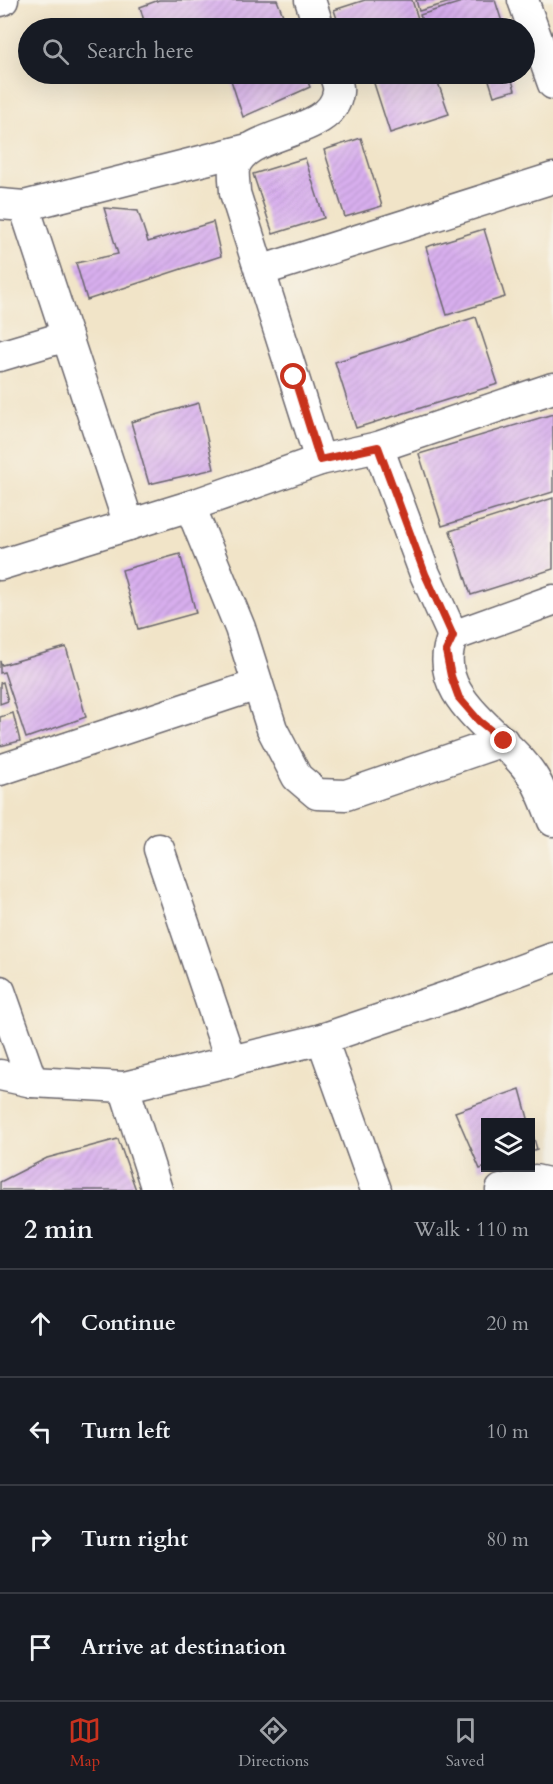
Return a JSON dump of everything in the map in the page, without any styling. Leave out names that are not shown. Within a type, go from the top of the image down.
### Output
[{"type":"street","points":[[310,0],[316,18]]},
{"type":"street","points":[[523,0],[534,18]]},
{"type":"street","points":[[535,20],[546,38],[553,84]]},
{"type":"street","points":[[129,525],[67,336],[12,205],[248,149],[320,119],[334,107],[339,89],[337,84]]},
{"type":"street","points":[[248,149],[234,169],[235,193],[320,460]]},
{"type":"street","points":[[260,271],[553,178]]},
{"type":"street","points":[[0,356],[67,336]]},
{"type":"street","points":[[0,565],[190,506],[320,460],[378,447],[553,388]]},
{"type":"street","points":[[378,447],[425,574],[453,636]]},
{"type":"street","points":[[190,506],[240,628],[272,729],[297,777],[317,794],[346,795],[504,741]]},
{"type":"street","points":[[553,600],[453,636],[446,651],[451,676],[459,698],[479,721],[504,741],[532,775],[553,821]]},
{"type":"street","points":[[0,770],[257,685]]},
{"type":"street","points":[[159,849],[231,1062]]},
{"type":"street","points":[[0,1075],[32,1082],[124,1088],[322,1039],[553,958]]},
{"type":"street","points":[[0,991],[32,1082]]},
{"type":"street","points":[[322,1039],[376,1190]]},
{"type":"street","points":[[124,1088],[157,1190]]},
{"type":"street","points":[[501,1190],[535,1180],[553,1184]]},
{"type":"building","points":[[159,0],[277,0],[284,18],[143,18],[140,7]]},
{"type":"building","points":[[365,0],[412,0],[418,18],[337,18],[334,10]]},
{"type":"building","points":[[416,0],[454,0],[454,1],[419,11]]},
{"type":"building","points":[[468,0],[495,0],[501,18],[421,18],[420,15]]},
{"type":"building","points":[[232,84],[309,84],[310,87],[243,117]]},
{"type":"building","points":[[374,84],[438,84],[449,114],[390,133]]},
{"type":"building","points":[[490,84],[513,84],[515,90],[494,96]]},
{"type":"building","points":[[361,138],[382,206],[345,217],[324,150]]},
{"type":"building","points":[[305,158],[324,218],[273,234],[253,174]]},
{"type":"building","points":[[104,208],[138,211],[148,242],[213,222],[221,256],[87,300],[76,263],[118,254]]},
{"type":"building","points":[[484,229],[505,297],[447,315],[426,247]]},
{"type":"building","points":[[476,317],[498,384],[356,428],[335,362]]},
{"type":"building","points":[[199,403],[214,469],[149,484],[131,422]]},
{"type":"building","points":[[553,414],[553,492],[442,526],[419,454]]},
{"type":"building","points":[[553,498],[553,569],[471,595],[450,531]]},
{"type":"building","points":[[180,554],[196,613],[138,629],[122,570]]},
{"type":"building","points":[[66,647],[86,717],[26,738],[4,672],[0,673],[0,661],[2,665]]},
{"type":"building","points":[[3,682],[8,701],[0,704],[0,683]]},
{"type":"building","points":[[13,713],[20,741],[0,746],[0,717]]},
{"type":"building","points":[[520,1089],[528,1118],[481,1118],[480,1169],[455,1112]]},
{"type":"building","points":[[118,1139],[136,1190],[0,1190],[0,1182],[47,1158]]},
{"type":"route","points":[[294,377],[320,460],[378,447],[425,574],[453,636],[446,651],[451,676],[459,698],[479,721],[504,741]]}]
